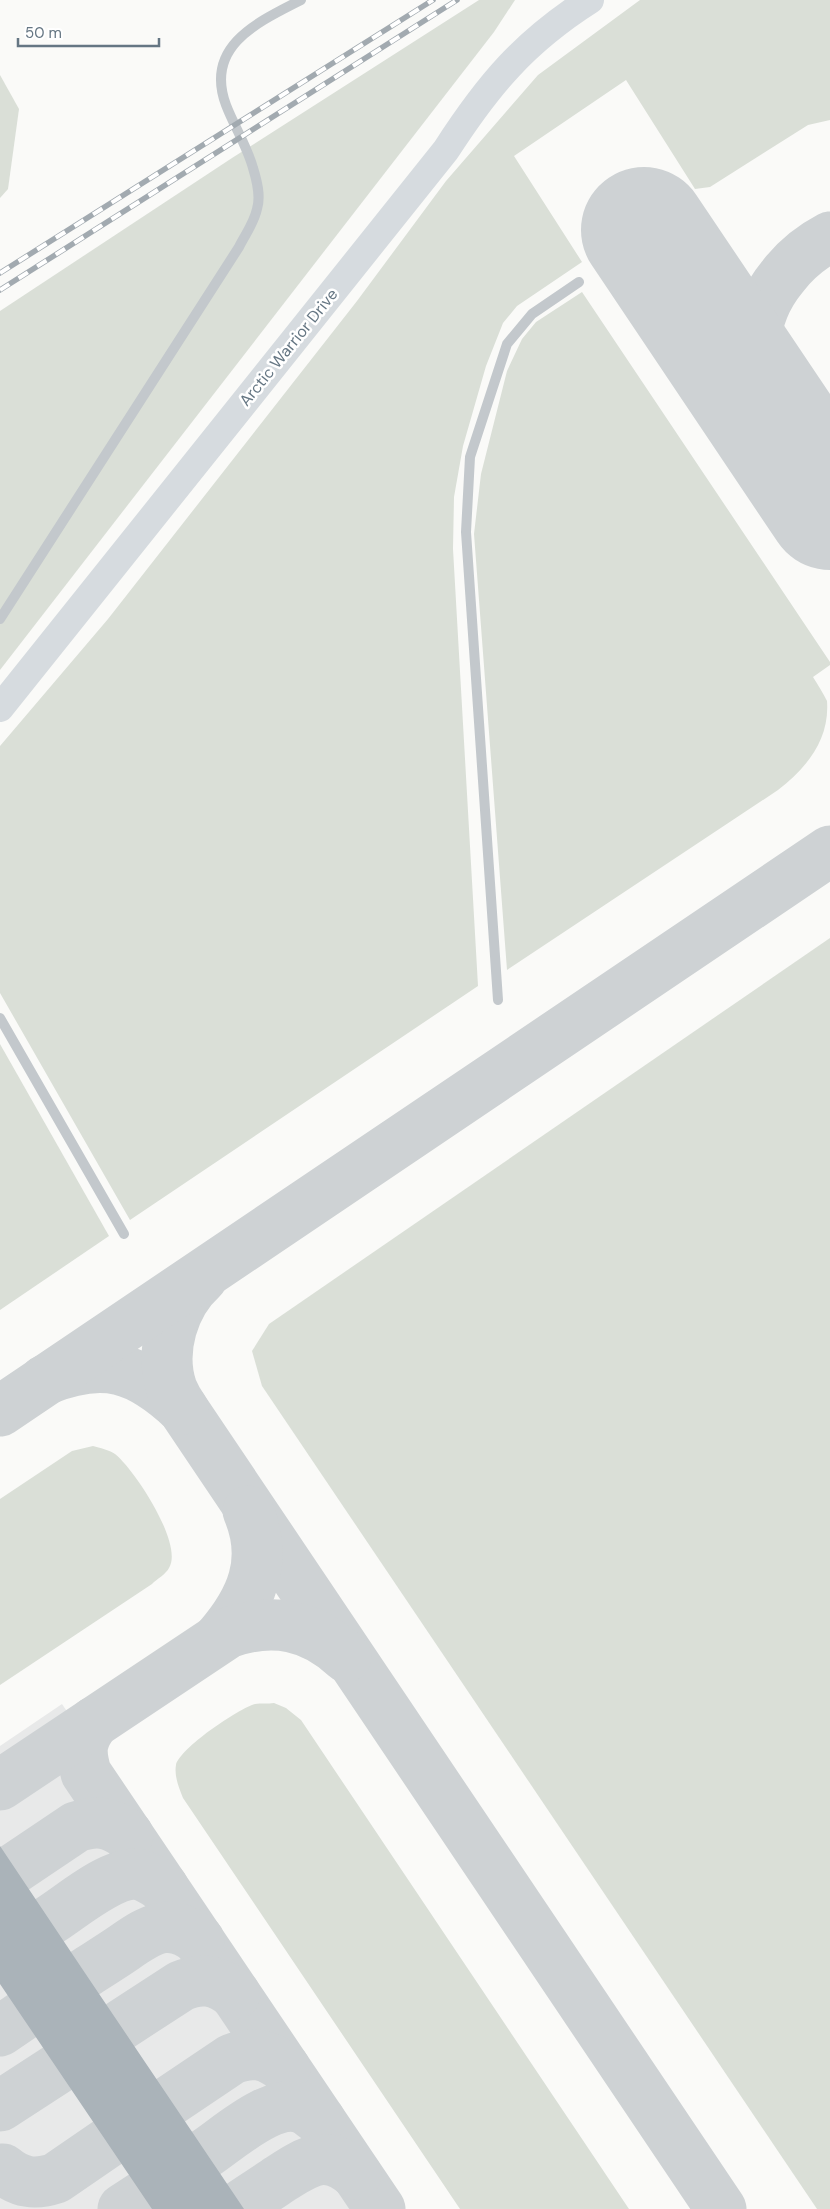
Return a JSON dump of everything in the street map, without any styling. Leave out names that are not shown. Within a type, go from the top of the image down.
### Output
[{"type":"main road","name":"Arctic Warrior Drive","points":[[0,708],[446,150],[490,86],[539,37],[590,0]]},
{"type":"lane","points":[[0,619],[252,223],[258,208],[256,179],[251,159],[224,98],[220,73],[225,59],[244,32],[259,21],[301,0]]},
{"type":"lane","points":[[498,1000],[466,532],[470,457],[507,344],[532,314],[579,282]]},
{"type":"lane","points":[[0,1018],[124,1234]]},
{"type":"shaded area","points":[[479,0],[515,0],[494,32],[0,670],[0,311],[232,158]]},
{"type":"shaded area","points":[[640,0],[830,0],[830,120],[808,125],[710,187],[695,189],[626,80],[514,156],[582,262],[517,306],[503,323],[486,366],[463,446],[454,497],[453,549],[478,986],[130,1220],[0,993],[0,746],[108,619],[357,301],[446,181],[538,75]]},
{"type":"shaded area","points":[[0,75],[19,109],[8,189],[0,198]]},
{"type":"shaded area","points":[[582,292],[830,662],[830,665],[813,677],[827,701],[827,715],[820,741],[814,753],[797,773],[778,790],[507,970],[474,534],[481,474],[507,371],[522,339],[536,322]]},
{"type":"shaded area","points":[[830,938],[830,2209],[817,2209],[262,1386],[252,1351],[269,1324]]},
{"type":"shaded area","points":[[0,1044],[109,1236],[0,1310]]},
{"type":"shaded area","points":[[93,1446],[115,1454],[134,1475],[144,1490],[164,1525],[170,1542],[172,1557],[169,1568],[152,1584],[0,1685],[0,1499],[72,1451]]},
{"type":"shaded area","points":[[274,1703],[286,1708],[301,1720],[629,2209],[460,2209],[183,1798],[180,1790],[176,1778],[176,1765],[188,1749],[211,1730],[247,1707],[255,1704]]},
{"type":"shaded area","points":[[62,1704],[402,2209],[0,2209],[0,1746]]},
{"type":"building","points":[[0,1846],[244,2209],[152,2209],[0,1984]]},
{"type":"taxiway","points":[[771,420],[756,363],[757,328],[762,310],[771,293],[793,264],[810,249],[830,237]]},
{"type":"taxiway","points":[[0,1411],[830,851]]},
{"type":"taxiway","points":[[183,1409],[172,1389],[168,1374],[168,1344],[171,1329],[183,1301],[202,1278]]},
{"type":"taxiway","points":[[45,1380],[85,1368],[119,1370],[151,1383],[183,1409],[721,2209]]},
{"type":"taxiway","points":[[219,1638],[231,1624],[240,1609],[254,1579],[257,1563],[257,1546],[248,1511]]},
{"type":"taxiway","points":[[0,1785],[228,1633],[261,1626],[291,1627],[306,1631],[320,1638],[346,1657]]},
{"type":"taxiway","points":[[94,1722],[82,1746],[86,1773],[380,2209]]},
{"type":"taxiway","points":[[15,1868],[76,1827],[97,1823],[115,1827],[128,1835]]},
{"type":"taxiway","points":[[50,1920],[102,1885],[125,1875],[135,1874],[143,1876],[163,1887]]},
{"type":"taxiway","points":[[85,1973],[143,1935],[161,1928],[179,1929],[199,1940]]},
{"type":"taxiway","points":[[121,2025],[181,1986],[196,1981],[216,1983],[235,1994]]},
{"type":"taxiway","points":[[0,2031],[22,2016]]},
{"type":"taxiway","points":[[171,2100],[232,2059],[247,2055],[260,2055],[285,2068]]},
{"type":"taxiway","points":[[0,2106],[57,2069]]},
{"type":"taxiway","points":[[206,2153],[253,2120],[279,2108],[292,2107],[304,2109],[320,2120]]},
{"type":"taxiway","points":[[3,2169],[22,2180],[41,2182],[56,2178],[107,2143]]},
{"type":"taxiway","points":[[241,2205],[290,2172],[309,2162],[318,2160],[336,2162],[346,2166],[356,2174]]},
{"type":"taxiway","points":[[123,2209],[143,2196]]},
{"type":"runway","points":[[644,230],[830,507]]},
{"type":"railway","points":[[0,273],[433,0]]},
{"type":"railway","points":[[0,290],[457,0]]}]
